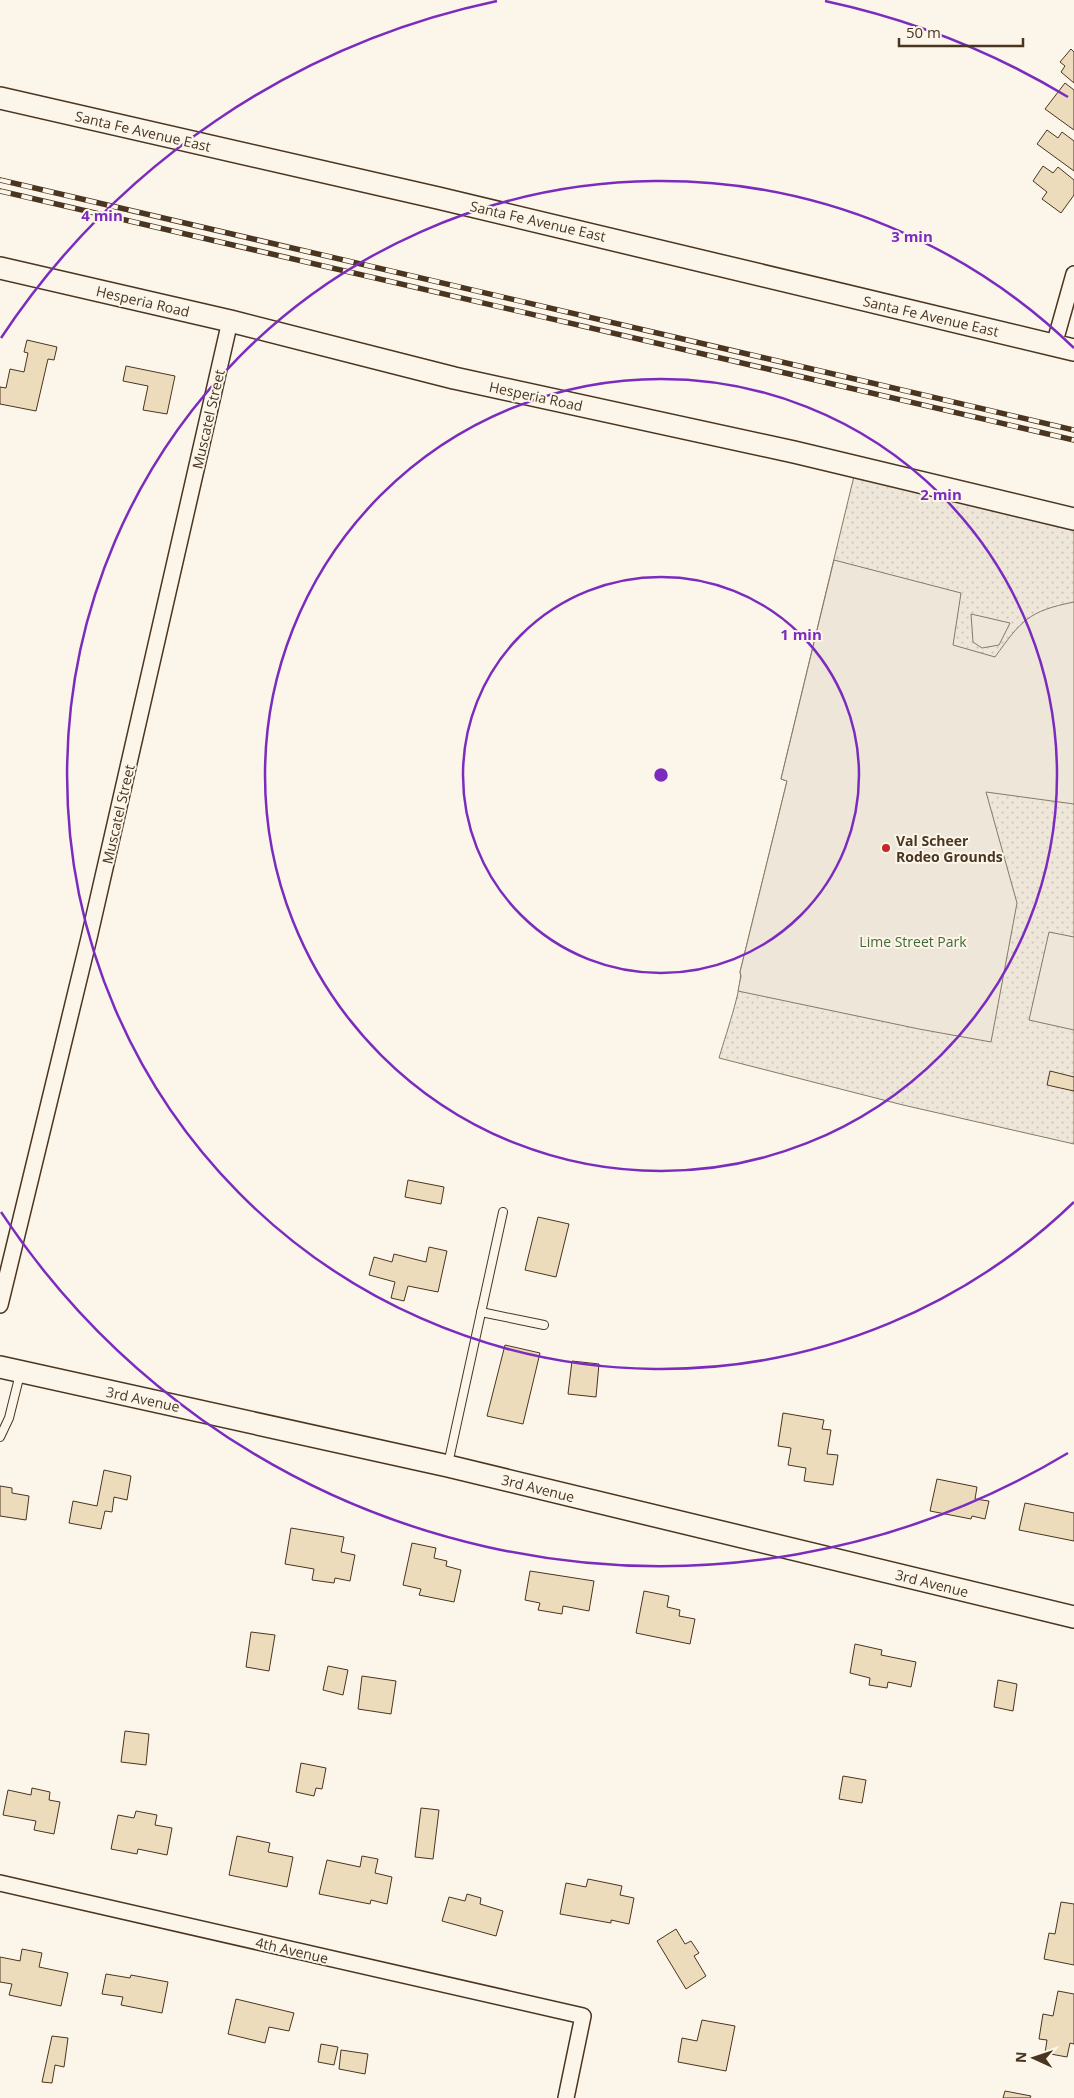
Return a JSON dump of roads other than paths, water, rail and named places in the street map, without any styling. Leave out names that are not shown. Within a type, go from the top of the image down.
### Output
[{"type":"street","name":"Santa Fe Avenue East","points":[[0,98],[438,198],[1064,347]]},
{"type":"street","name":"Hesperia Road","points":[[0,268],[230,321],[454,378],[794,452],[1074,519]]},
{"type":"street","points":[[1064,347],[1074,276]]},
{"type":"street","name":"Muscatel Street","points":[[0,1305],[89,938],[230,321]]},
{"type":"street","name":"3rd Avenue","points":[[0,1367],[448,1466],[1074,1617]]},
{"type":"street","name":"4th Avenue","points":[[0,1883],[583,2016],[566,2098]]},
{"type":"lane","points":[[448,1466],[503,1212]]},
{"type":"lane","points":[[481,1312],[544,1325]]},
{"type":"lane","points":[[0,1437],[9,1418],[20,1372]]},
{"type":"railway","points":[[0,180],[1074,430]]},
{"type":"railway","points":[[0,191],[1074,440]]},
{"type":"place","name":"Val Scheer Rodeo Grounds","points":[[886,848]]},
{"type":"park label","name":"Lime Street Park","points":[[913,941]]}]
